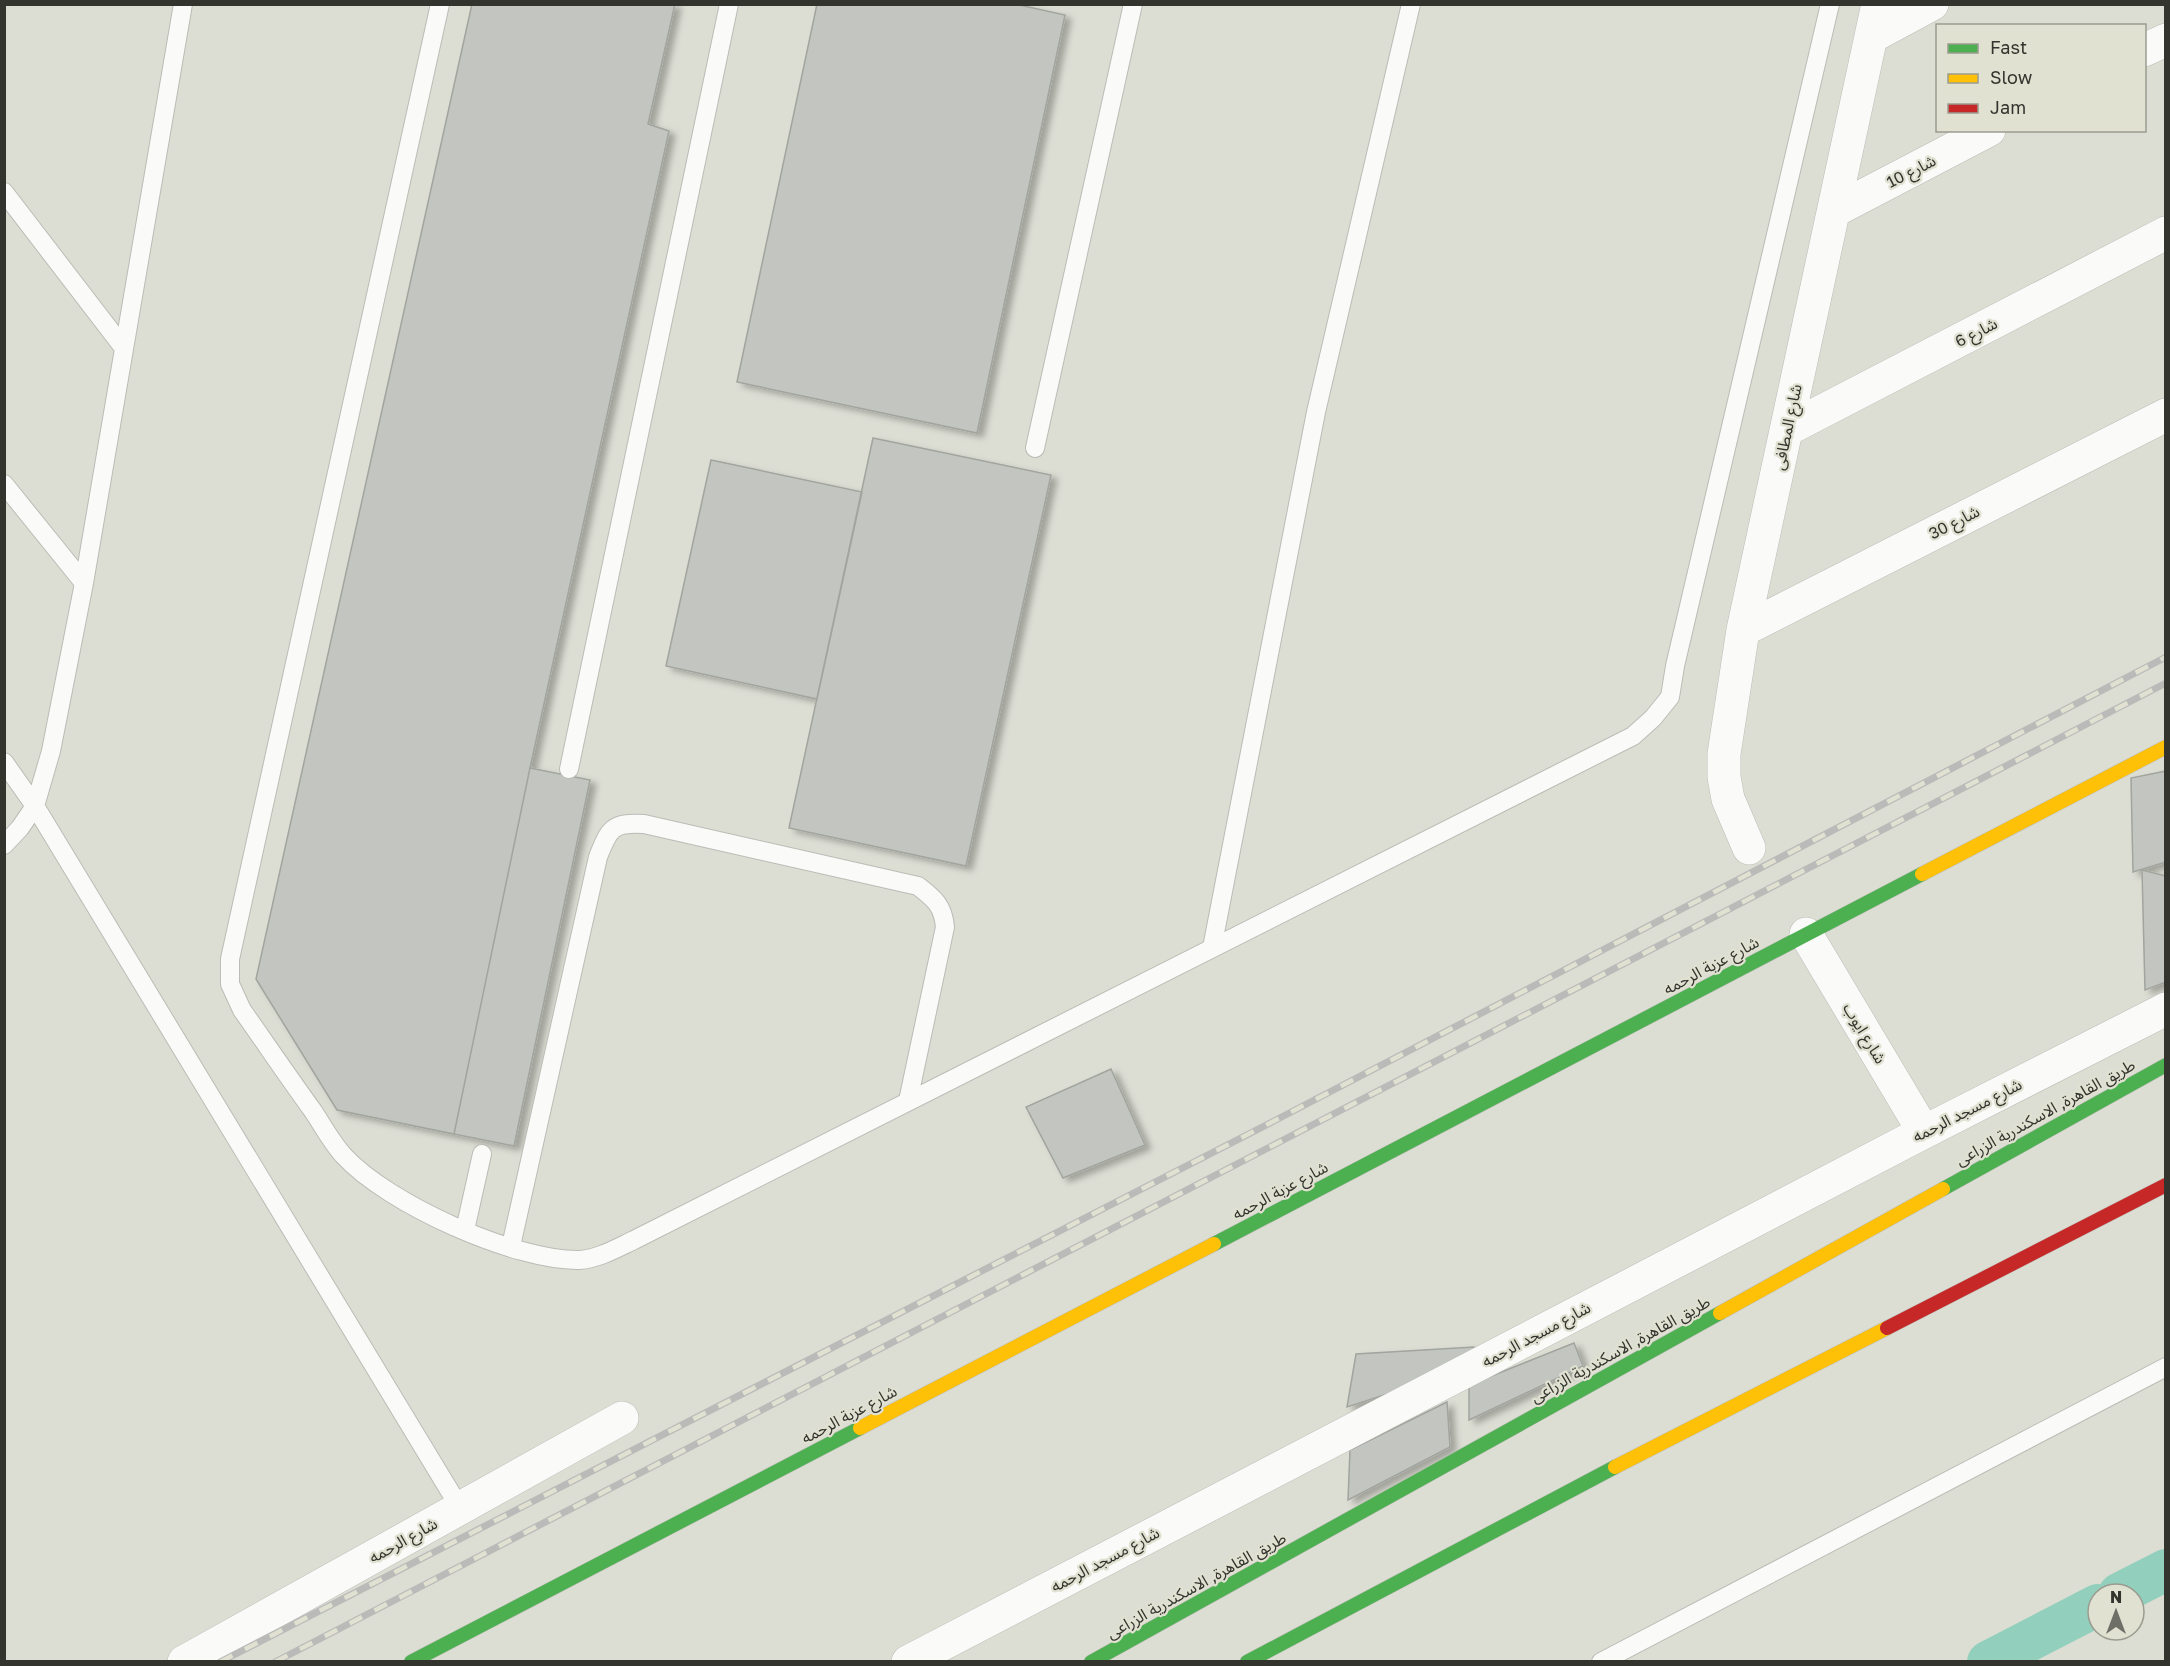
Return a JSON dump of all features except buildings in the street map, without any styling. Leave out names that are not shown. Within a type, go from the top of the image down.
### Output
[{"type":"main road","name":"شارع عزبة الرحمه","points":[[411,1662],[2166,747]]},
{"type":"main road","name":"طريق القاهرة, الاسكندرية الزراعى","points":[[1091,1662],[2166,1065]]},
{"type":"main road","points":[[1247,1662],[1598,1476],[2166,1185]]},
{"type":"street","name":"شارع المطافى","points":[[1749,848],[1728,799],[1724,777],[1724,754],[1743,630],[1878,4]]},
{"type":"street","points":[[1871,37],[1932,4]]},
{"type":"street","points":[[2146,50],[2166,40]]},
{"type":"street","name":"شارع 10","points":[[1833,211],[1985,132]]},
{"type":"street","name":"شارع 6","points":[[1786,430],[2166,233]]},
{"type":"street","name":"شارع 30","points":[[1743,630],[2166,415]]},
{"type":"street","name":"شارع ايوب","points":[[1806,934],[1924,1132]]},
{"type":"street","name":"شارع مسجد الرحمه","points":[[908,1662],[1924,1132],[2166,1009]]},
{"type":"street","name":"شارع الرحمه","points":[[184,1662],[622,1418]]},
{"type":"lane","points":[[4,845],[20,828],[35,806],[51,751],[84,583],[183,4]]},
{"type":"lane","points":[[440,4],[230,959],[230,984],[242,1010],[344,1156],[396,1197],[465,1230],[510,1246],[546,1258],[582,1260],[609,1252],[1633,736],[1653,718],[1670,697],[1680,643],[1830,4]]},
{"type":"lane","points":[[569,770],[729,4]]},
{"type":"lane","points":[[1035,448],[1133,4]]},
{"type":"lane","points":[[1212,948],[1316,412],[1411,4]]},
{"type":"lane","points":[[4,192],[123,347]]},
{"type":"lane","points":[[4,484],[84,583]]},
{"type":"lane","points":[[4,762],[35,806],[460,1508]]},
{"type":"lane","points":[[510,1246],[598,857],[608,833],[622,823],[644,824],[918,886],[936,900],[943,910],[945,927],[908,1101]]},
{"type":"lane","points":[[465,1230],[482,1154]]},
{"type":"lane","points":[[1601,1662],[2166,1367]]},
{"type":"waterway","points":[[2142,1582],[2166,1570]]},
{"type":"waterway","points":[[1988,1662],[2086,1611]]},
{"type":"railway","points":[[220,1662],[1272,1122],[2166,657]]},
{"type":"railway","points":[[275,1662],[2166,683]]},
{"type":"traffic: fast","points":[[1214,1244],[1922,874]]},
{"type":"traffic: fast","points":[[1943,1189],[2166,1065]]},
{"type":"traffic: fast","points":[[1091,1662],[1720,1313]]},
{"type":"traffic: fast","points":[[411,1662],[860,1428]]},
{"type":"traffic: fast","points":[[1247,1662],[1615,1467]]},
{"type":"traffic: slow","points":[[1922,874],[2166,747]]},
{"type":"traffic: slow","points":[[1720,1313],[1943,1189]]},
{"type":"traffic: slow","points":[[860,1428],[1214,1244]]},
{"type":"traffic: slow","points":[[1615,1467],[1887,1328]]},
{"type":"traffic: jam","points":[[1887,1328],[2166,1185]]}]
